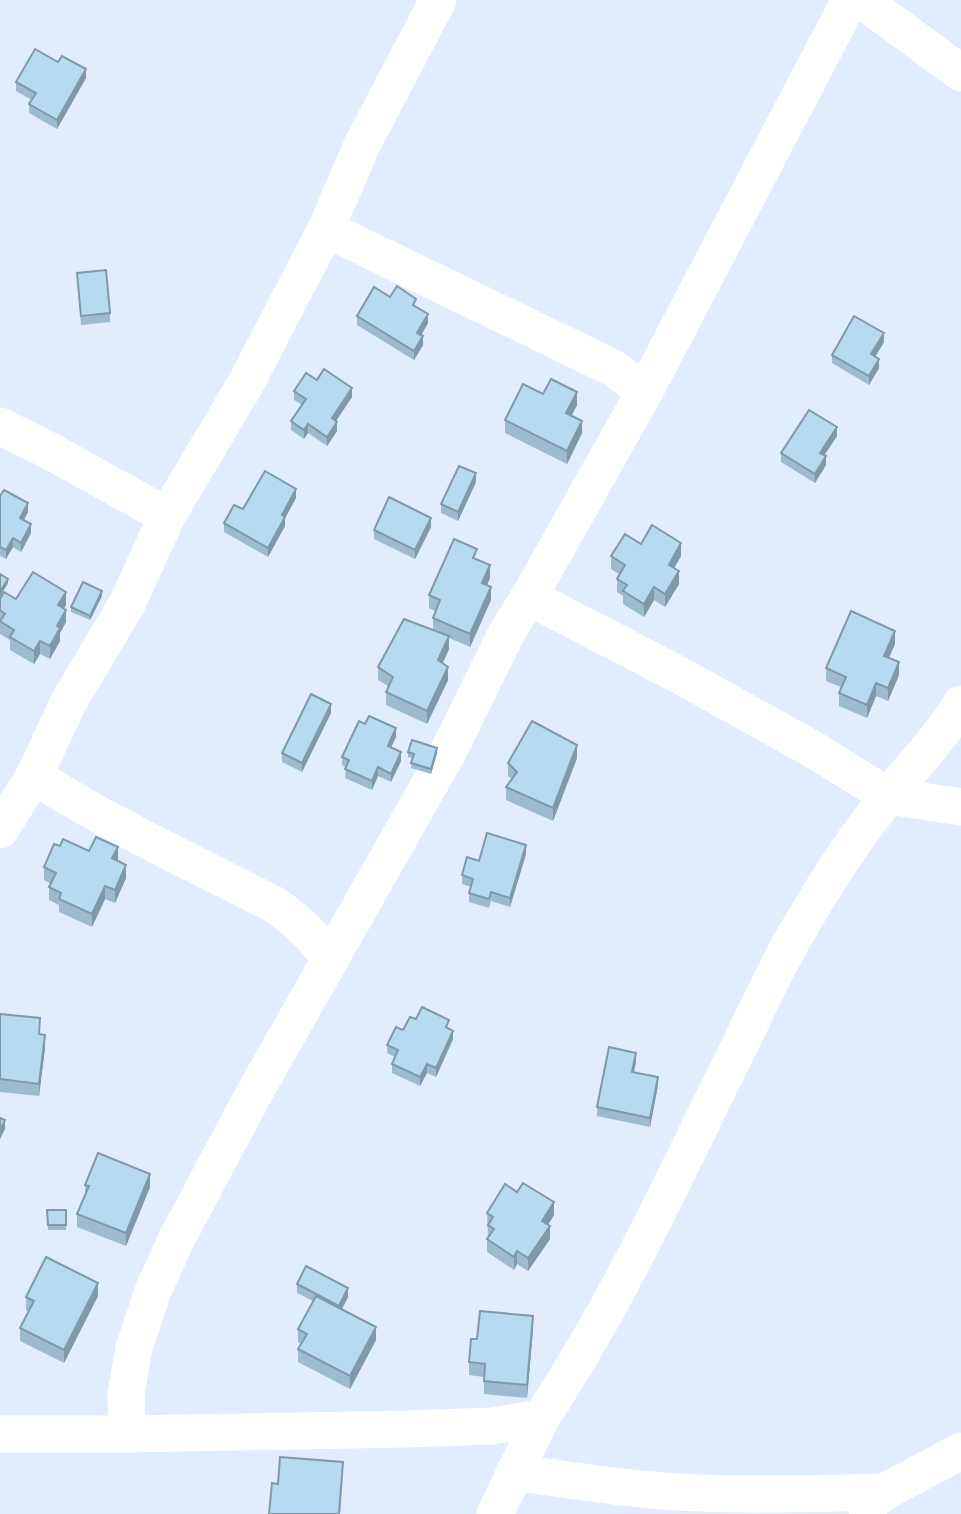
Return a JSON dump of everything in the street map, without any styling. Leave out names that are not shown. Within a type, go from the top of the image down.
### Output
[{"type":"street","points":[[0,830],[34,776],[69,701],[127,604],[167,516],[246,383],[326,229],[362,145],[438,0]]},
{"type":"street","points":[[127,1434],[126,1394],[134,1348],[153,1291],[176,1240],[256,1090],[448,752],[507,632],[645,391],[850,0]]},
{"type":"street","points":[[862,0],[961,73]]},
{"type":"street","points":[[326,229],[613,368],[645,391]]},
{"type":"street","points":[[0,426],[167,516]]},
{"type":"street","points":[[529,597],[814,750],[888,796],[961,807]]},
{"type":"street","points":[[495,1514],[541,1418],[565,1383],[643,1243],[782,960],[819,896],[888,796],[938,737],[961,704]]},
{"type":"street","points":[[34,776],[72,801],[122,828],[275,905],[310,933],[330,958]]},
{"type":"street","points":[[0,1434],[492,1426],[541,1418]]},
{"type":"street","points":[[514,1472],[621,1488],[701,1493],[809,1494],[871,1503],[961,1451]]},
{"type":"building","points":[[35,49],[58,62],[62,56],[86,69],[57,120],[29,104],[36,93],[16,82]]},
{"type":"building","points":[[106,270],[110,313],[81,316],[77,273]]},
{"type":"building","points":[[397,286],[416,299],[413,305],[428,314],[417,333],[423,336],[414,351],[357,316],[374,287],[390,297]]},
{"type":"building","points":[[854,316],[884,333],[871,354],[879,359],[869,376],[832,355]]},
{"type":"building","points":[[324,369],[352,388],[332,418],[337,422],[327,437],[308,424],[304,430],[291,421],[306,399],[294,391],[306,373],[317,380]]},
{"type":"building","points":[[551,379],[577,392],[566,413],[582,421],[567,451],[505,420],[523,384],[543,394]]},
{"type":"building","points":[[809,410],[837,427],[820,453],[826,456],[815,474],[781,453]]},
{"type":"building","points":[[459,466],[476,473],[458,512],[441,504]]},
{"type":"building","points":[[265,471],[296,489],[268,548],[224,523],[234,505],[243,509]]},
{"type":"building","points":[[4,490],[28,503],[20,518],[31,524],[21,543],[13,538],[6,550],[0,547],[0,496]]},
{"type":"building","points":[[389,497],[431,518],[415,550],[374,530]]},
{"type":"building","points":[[652,525],[681,543],[669,565],[679,571],[665,594],[654,587],[644,604],[623,591],[627,585],[617,579],[625,565],[611,556],[625,534],[641,544]]},
{"type":"building","points":[[454,539],[477,549],[473,558],[490,565],[482,583],[491,587],[470,634],[433,618],[440,600],[429,595]]},
{"type":"building","points":[[33,572],[66,592],[58,605],[66,610],[57,626],[60,628],[50,646],[40,641],[34,651],[10,637],[14,630],[0,621],[5,614],[0,610],[0,599],[4,592],[16,599]]},
{"type":"building","points":[[0,574],[8,579],[0,592]]},
{"type":"building","points":[[83,582],[102,591],[90,616],[71,607]]},
{"type":"building","points":[[851,611],[895,631],[884,656],[899,662],[888,688],[876,683],[867,705],[839,693],[846,677],[826,668]]},
{"type":"building","points":[[404,619],[449,636],[438,660],[448,667],[427,711],[386,692],[393,677],[378,667]]},
{"type":"building","points":[[311,694],[331,704],[302,763],[282,753]]},
{"type":"building","points":[[369,716],[396,728],[388,746],[401,752],[391,774],[378,767],[372,781],[345,769],[349,760],[342,757],[359,721],[365,724]]},
{"type":"building","points":[[532,721],[577,745],[553,808],[506,787],[517,772],[508,763]]},
{"type":"building","points":[[412,740],[437,748],[431,769],[411,763],[414,754],[408,752]]},
{"type":"building","points":[[487,833],[526,845],[510,898],[491,892],[489,899],[469,893],[473,879],[462,875],[467,857],[479,861]]},
{"type":"building","points":[[96,837],[118,847],[112,858],[126,865],[115,890],[105,886],[92,914],[59,899],[61,893],[49,887],[56,873],[44,867],[54,844],[60,846],[63,839],[89,851]]},
{"type":"building","points":[[422,1007],[449,1020],[446,1027],[453,1031],[436,1068],[427,1064],[420,1077],[392,1064],[398,1050],[387,1045],[396,1027],[403,1030],[410,1017],[416,1019]]},
{"type":"building","points":[[0,1014],[40,1018],[39,1034],[45,1035],[39,1084],[0,1079]]},
{"type":"building","points":[[609,1047],[636,1053],[632,1072],[658,1077],[650,1118],[597,1107]]},
{"type":"building","points":[[0,1118],[5,1120],[0,1131]]},
{"type":"building","points":[[98,1153],[150,1174],[126,1233],[77,1214],[89,1186],[85,1185]]},
{"type":"building","points":[[523,1183],[554,1202],[542,1221],[550,1226],[528,1258],[517,1251],[514,1257],[487,1239],[494,1229],[488,1225],[493,1217],[487,1213],[505,1184],[517,1192]]},
{"type":"building","points":[[47,1210],[66,1210],[66,1225],[48,1225]]},
{"type":"building","points":[[46,1257],[98,1283],[64,1350],[20,1328],[34,1301],[26,1297]]},
{"type":"building","points":[[306,1266],[348,1288],[339,1306],[297,1284]]},
{"type":"building","points":[[316,1296],[376,1327],[350,1376],[298,1349],[307,1334],[298,1329]]},
{"type":"building","points":[[480,1311],[533,1316],[527,1385],[484,1381],[485,1364],[469,1362],[471,1339],[477,1339]]},
{"type":"building","points":[[280,1457],[343,1462],[339,1514],[269,1514],[272,1483],[278,1484]]}]
